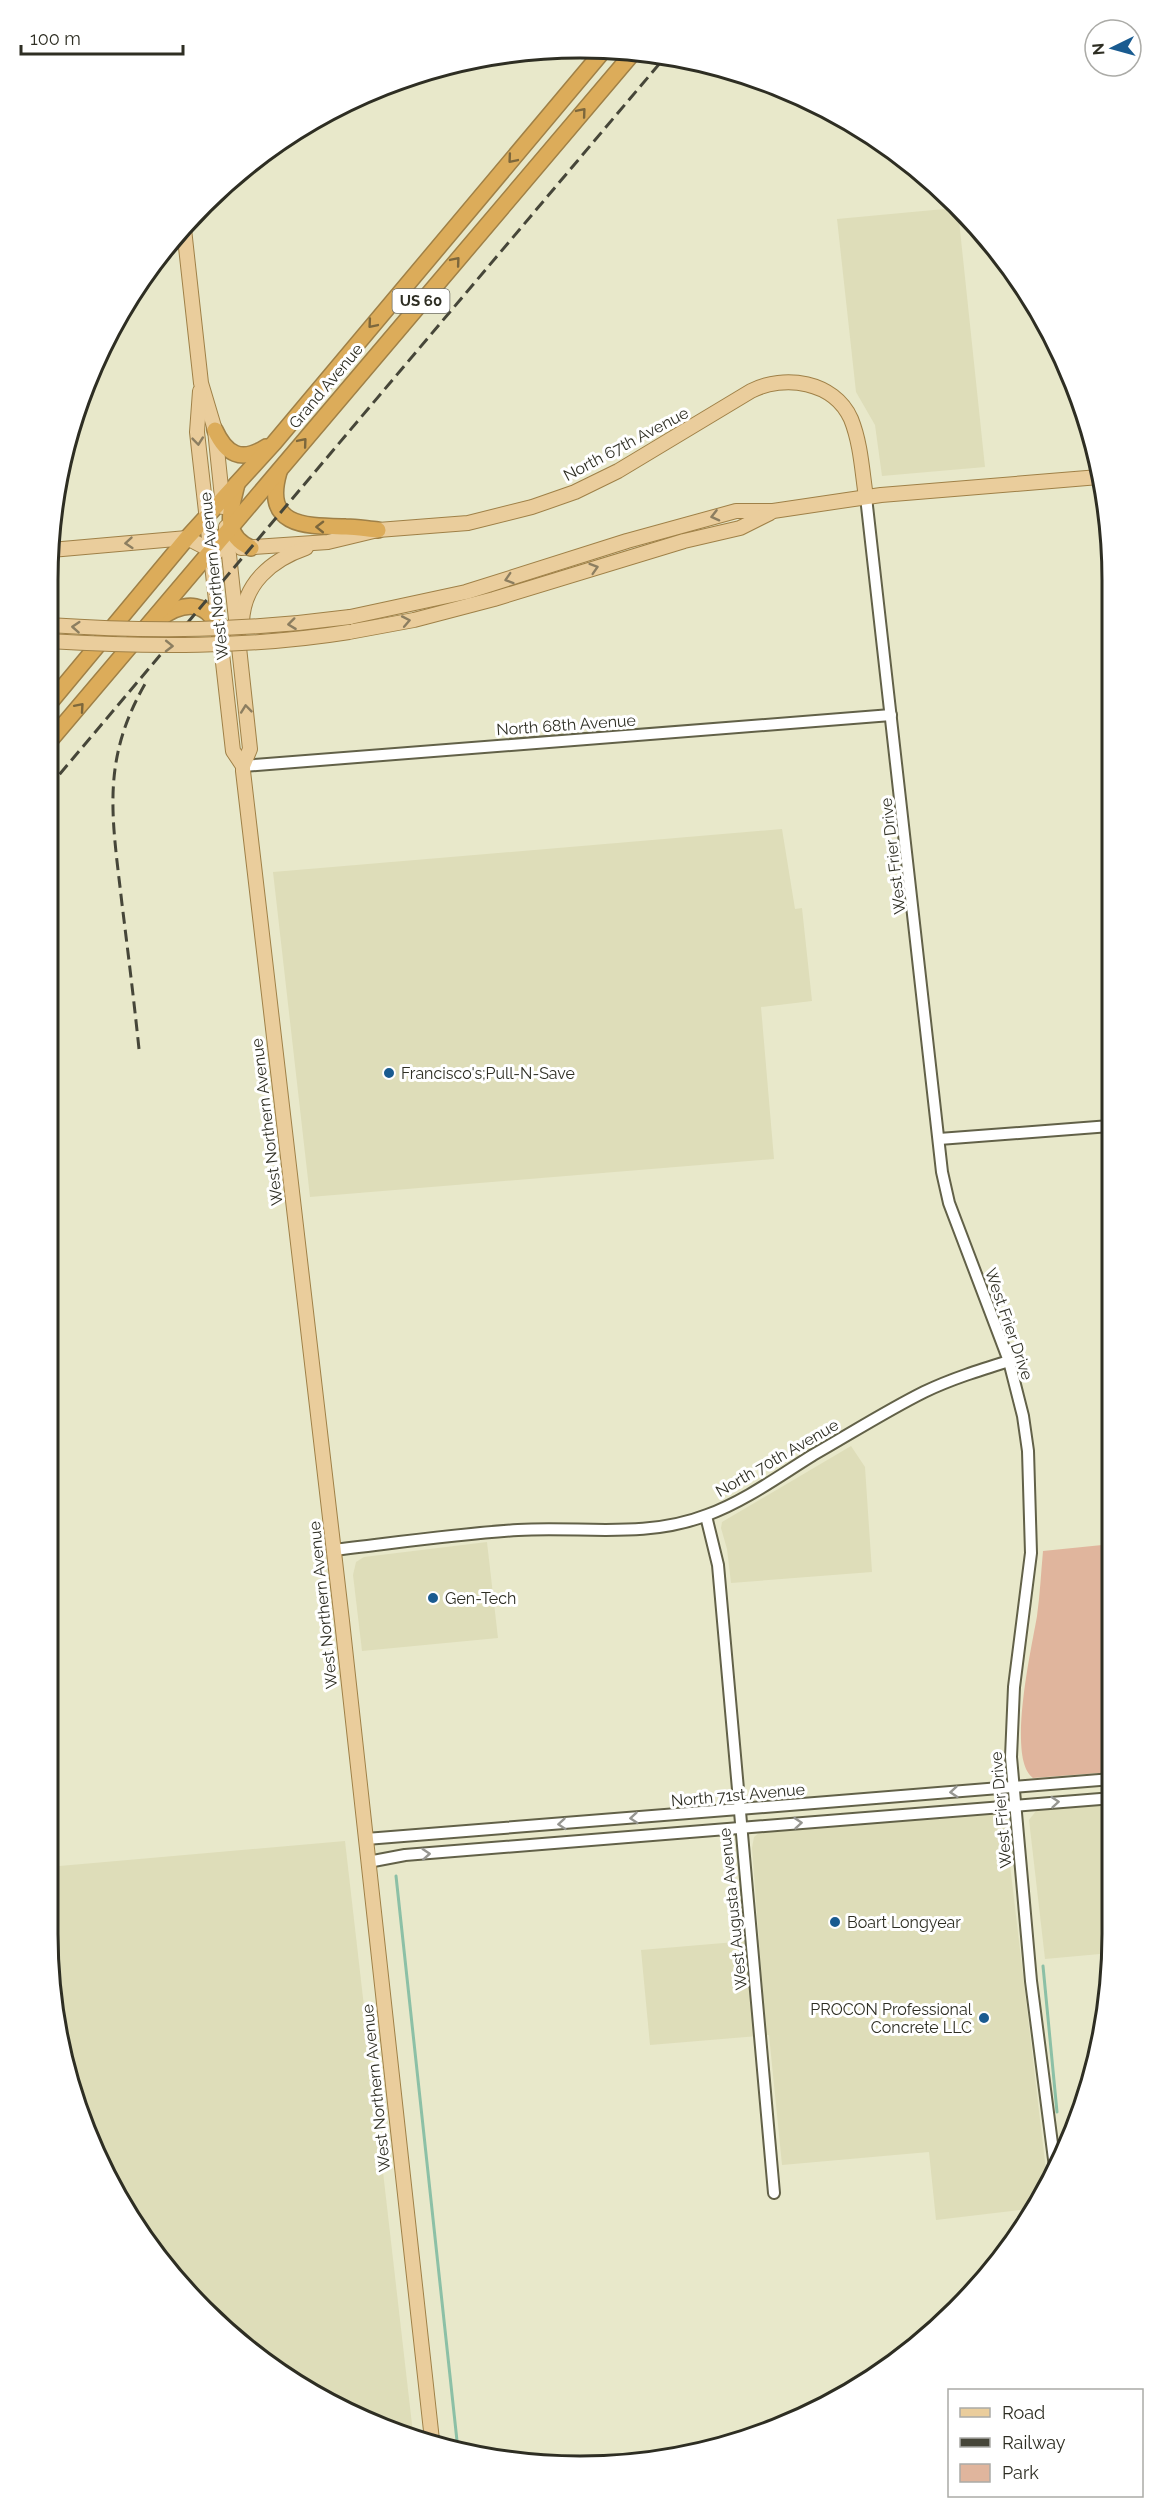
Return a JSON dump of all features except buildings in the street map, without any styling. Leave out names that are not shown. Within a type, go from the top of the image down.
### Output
[{"type":"highway","name":"Grand Avenue","points":[[59,692],[187,538],[274,443],[596,59]]},
{"type":"highway","name":"Grand Avenue","points":[[59,730],[626,61]]},
{"type":"highway","points":[[215,430],[225,448],[234,453],[250,454],[274,443]]},
{"type":"highway","points":[[280,470],[275,486],[276,501],[281,512],[292,521],[310,527],[378,530]]},
{"type":"highway","points":[[237,484],[229,528],[239,543],[251,548]]},
{"type":"highway","points":[[135,641],[172,610],[186,606],[200,608],[211,615],[216,621],[220,635]]},
{"type":"main road","name":"West Northern Avenue","points":[[185,239],[201,383],[215,430],[223,500],[229,528],[230,572],[250,749],[243,766],[366,1839],[431,2435]]},
{"type":"main road","name":"North 67th Avenue","points":[[210,550],[320,543],[342,540],[378,530],[448,525],[491,519],[575,492],[644,458],[751,391],[780,381],[813,386],[833,397],[843,407],[849,416],[857,440],[866,497]]},
{"type":"main road","name":"West Northern Avenue","points":[[201,383],[197,432],[206,517],[232,751],[243,766]]},
{"type":"main road","points":[[59,626],[129,630],[197,630],[268,626],[350,617],[466,592],[636,539],[736,511],[773,511],[866,497],[1092,478]]},
{"type":"main road","points":[[59,641],[191,646],[349,632],[414,620],[494,599],[684,541],[740,528],[773,511]]},
{"type":"main road","points":[[60,549],[187,538],[220,555],[230,572]]},
{"type":"main road","points":[[240,658],[244,604],[254,583],[267,569],[281,559],[320,543]]},
{"type":"street","name":"West Frier Drive","points":[[866,497],[942,1172],[949,1203],[1009,1361],[1023,1416],[1028,1451],[1032,1520],[1029,1578],[1012,1709],[1013,1787],[1031,1981],[1053,2155]]},
{"type":"street","name":"North 68th Avenue","points":[[243,766],[891,715]]},
{"type":"street","points":[[939,1139],[1102,1127]]},
{"type":"street","name":"North 70th Avenue","points":[[333,1550],[517,1530],[648,1529],[706,1516],[749,1495],[853,1431],[924,1392],[960,1376],[1009,1361]]},
{"type":"street","name":"West Augusta Avenue","points":[[706,1516],[718,1567],[774,2193]]},
{"type":"street","name":"North 71st Avenue","points":[[366,1839],[1102,1780]]},
{"type":"street","points":[[902,1796],[904,1815]]},
{"type":"street","name":"North 71st Avenue","points":[[368,1862],[405,1855],[1102,1799]]},
{"type":"shaded area","points":[[947,209],[959,221],[985,467],[882,476],[875,425],[856,392],[837,219]]},
{"type":"shaded area","points":[[782,829],[795,909],[802,908],[812,1001],[761,1007],[774,1159],[310,1197],[273,872]]},
{"type":"shaded area","points":[[851,1446],[865,1467],[872,1572],[731,1583],[727,1549],[721,1528],[722,1522]]},
{"type":"shaded area","points":[[487,1542],[498,1638],[362,1651],[353,1575],[356,1562],[364,1557]]},
{"type":"shaded area","points":[[1102,1805],[1101,1954],[1045,1959],[1029,1820],[1036,1811]]},
{"type":"shaded area","points":[[994,1814],[1005,1822],[1046,2171],[1025,2209],[936,2220],[929,2152],[782,2165],[769,2035],[650,2045],[641,1950],[759,1940],[752,1848],[754,1837],[759,1833]]},
{"type":"shaded area","points":[[345,1841],[413,2429],[381,2417],[319,2387],[263,2349],[211,2304],[188,2279],[146,2225],[128,2196],[98,2134],[76,2070],[63,2003],[60,1969],[59,1866]]},
{"type":"green space","points":[[1102,1545],[1102,1773],[1033,1778],[1025,1767],[1021,1726],[1023,1701],[1038,1608],[1043,1551]]},
{"type":"waterway","points":[[396,1876],[457,2441]]},
{"type":"waterway","points":[[1043,1966],[1057,2112]]},
{"type":"railway","points":[[59,775],[659,65]]},
{"type":"railway","points":[[139,1049],[115,843],[113,788],[122,736],[148,679]]},
{"type":"place","name":"Francisco's;Pull-N-Save","points":[[389,1073]]},
{"type":"place","name":"Gen-Tech","points":[[433,1598]]},
{"type":"place","name":"Boart Longyear","points":[[835,1922]]},
{"type":"place","name":"PROCON Professional Concrete LLC","points":[[984,2018]]}]
